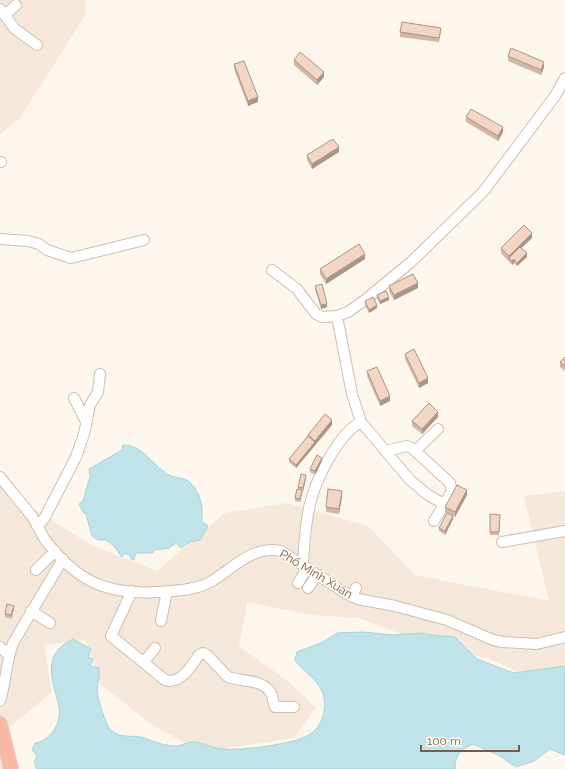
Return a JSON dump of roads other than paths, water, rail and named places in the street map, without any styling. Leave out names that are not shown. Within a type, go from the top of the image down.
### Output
[{"type":"highway","points":[[0,724],[11,769]]},
{"type":"street","points":[[16,5],[2,12],[15,29],[37,45]]},
{"type":"street","points":[[272,270],[297,289],[316,314],[327,318],[348,312],[411,262],[483,192],[555,96],[565,78]]},
{"type":"street","points":[[0,239],[28,241],[38,244],[57,254],[71,258],[144,240]]},
{"type":"street","points":[[337,316],[352,394],[361,422],[410,480],[428,495],[444,504]]},
{"type":"street","points":[[38,526],[44,519],[76,457],[90,405],[98,392],[100,374]]},
{"type":"street","points":[[74,398],[86,422]]},
{"type":"street","points":[[298,583],[305,567],[307,518],[310,502],[322,472],[336,448],[349,430],[361,422]]},
{"type":"street","points":[[415,451],[438,429]]},
{"type":"street","points":[[385,451],[392,451],[407,446],[415,451],[450,483],[452,491],[434,521]]},
{"type":"street","name":"Phố Minh Xuân","points":[[0,477],[31,515],[55,551],[73,570],[97,585],[110,589],[132,591],[167,591],[197,586],[210,582],[250,555],[266,550],[281,551],[317,575],[354,592],[447,620],[493,640],[537,644],[565,637]]},
{"type":"street","points":[[502,542],[565,531]]},
{"type":"street","points":[[36,570],[55,551]]},
{"type":"street","points":[[0,701],[7,673],[9,655],[13,643],[63,559]]},
{"type":"street","points":[[308,588],[317,575]]},
{"type":"street","points":[[132,591],[111,636],[165,680],[172,682],[178,680],[198,655],[203,653],[207,654],[228,677],[248,679],[266,689],[272,694],[275,707],[294,707]]},
{"type":"street","points":[[161,622],[167,591]]},
{"type":"street","points":[[31,611],[50,623]]},
{"type":"street","points":[[0,647],[9,655]]},
{"type":"street","points":[[144,662],[155,648]]},
{"type":"water","points":[[123,445],[136,448],[141,451],[167,474],[185,479],[191,483],[200,500],[202,508],[202,522],[208,526],[200,540],[190,542],[181,548],[176,543],[169,548],[154,550],[153,553],[136,553],[134,560],[131,559],[130,555],[124,553],[122,557],[113,545],[106,540],[98,540],[92,536],[86,514],[83,512],[79,504],[83,501],[90,476],[89,469],[122,450]]},
{"type":"water","points":[[363,632],[394,635],[419,633],[455,637],[477,659],[514,673],[565,666],[565,755],[550,749],[534,761],[516,767],[498,755],[473,744],[465,748],[459,754],[456,760],[455,769],[37,769],[34,762],[37,756],[32,750],[35,743],[46,739],[50,735],[59,718],[60,712],[51,668],[53,660],[56,652],[63,645],[73,639],[91,649],[88,657],[93,659],[90,666],[99,668],[97,693],[100,704],[108,726],[114,732],[122,736],[140,737],[160,744],[177,746],[194,742],[220,749],[232,749],[254,748],[290,742],[312,733],[322,719],[325,702],[319,685],[295,660],[297,652],[323,642],[337,633]]}]
